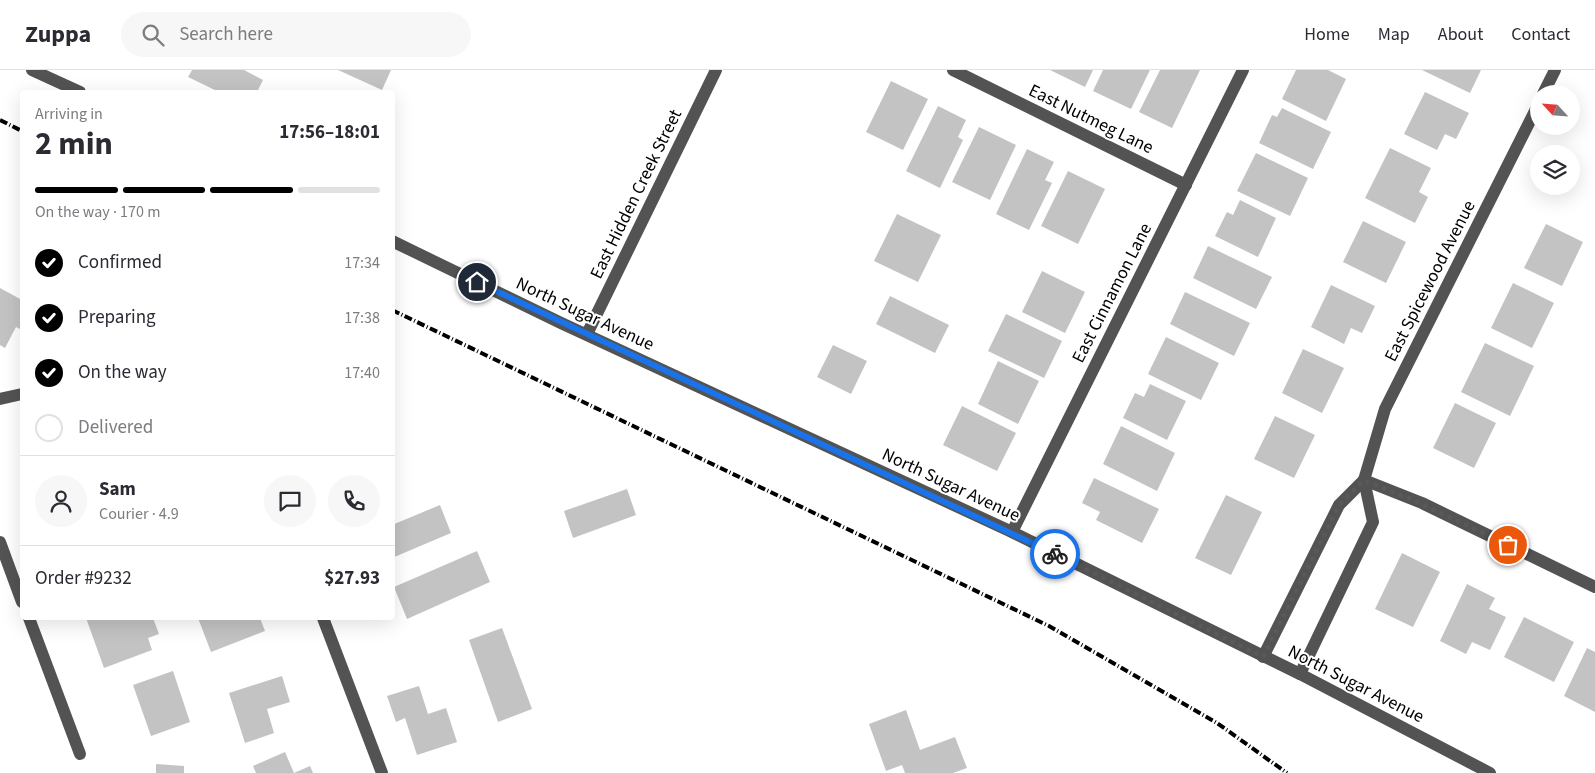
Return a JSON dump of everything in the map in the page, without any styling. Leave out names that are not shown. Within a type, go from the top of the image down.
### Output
[{"type":"street","points":[[32,70],[76,90]]},
{"type":"street","name":"East Hidden Creek Street","points":[[587,334],[716,70]]},
{"type":"street","name":"East Nutmeg Lane","points":[[954,70],[1186,185]]},
{"type":"street","name":"East Cinnamon Lane","points":[[1012,532],[1243,70]]},
{"type":"street","points":[[1548,85],[1555,70]]},
{"type":"street","name":"East Spicewood Avenue","points":[[1300,674],[1372,522],[1364,480],[1385,409],[1530,121]]},
{"type":"street","name":"North Sugar Avenue","points":[[395,242],[1012,532],[1300,674],[1490,773]]},
{"type":"street","points":[[0,399],[20,394]]},
{"type":"street","points":[[1364,480],[1422,504],[1595,587]]},
{"type":"street","name":"East Spicewood Avenue","points":[[1263,657],[1339,505],[1364,480]]},
{"type":"street","points":[[0,542],[20,597]]},
{"type":"street","points":[[29,620],[80,754]]},
{"type":"street","points":[[324,620],[382,773]]},
{"type":"building","points":[[192,70],[244,70],[263,80],[258,90],[215,90],[188,77]]},
{"type":"building","points":[[338,70],[391,70],[382,90]]},
{"type":"building","points":[[1050,70],[1093,70],[1085,87]]},
{"type":"building","points":[[1103,70],[1150,70],[1131,109],[1093,91]]},
{"type":"building","points":[[1160,70],[1200,70],[1172,128],[1139,112]]},
{"type":"building","points":[[1296,70],[1328,70],[1346,79],[1326,121],[1282,99]]},
{"type":"building","points":[[1422,70],[1481,70],[1470,93]]},
{"type":"building","points":[[891,81],[928,99],[903,150],[866,132]]},
{"type":"building","points":[[1425,92],[1469,113],[1456,139],[1445,134],[1437,150],[1404,134]]},
{"type":"building","points":[[938,106],[966,120],[958,137],[963,140],[940,188],[906,171]]},
{"type":"building","points":[[1282,108],[1331,132],[1313,169],[1259,143],[1272,115],[1277,117]]},
{"type":"building","points":[[979,127],[1016,145],[990,200],[952,182]]},
{"type":"building","points":[[1390,148],[1431,168],[1419,192],[1428,197],[1415,223],[1365,198]]},
{"type":"building","points":[[1027,149],[1054,162],[1045,180],[1052,183],[1029,230],[996,214]]},
{"type":"building","points":[[1256,153],[1308,178],[1290,216],[1237,191]]},
{"type":"building","points":[[1068,171],[1105,189],[1078,244],[1041,226]]},
{"type":"building","points":[[1240,200],[1276,218],[1258,257],[1215,236],[1227,212],[1233,215]]},
{"type":"building","points":[[897,214],[941,235],[918,282],[874,261]]},
{"type":"building","points":[[1363,221],[1406,242],[1386,283],[1343,262]]},
{"type":"building","points":[[1546,224],[1583,242],[1562,286],[1524,268]]},
{"type":"building","points":[[1208,246],[1272,277],[1256,309],[1193,278]]},
{"type":"building","points":[[1042,271],[1085,292],[1065,333],[1022,312]]},
{"type":"building","points":[[1513,283],[1554,303],[1532,348],[1491,328]]},
{"type":"building","points":[[1331,285],[1375,306],[1362,333],[1351,328],[1344,344],[1311,327]]},
{"type":"building","points":[[0,288],[20,299],[20,329],[16,327],[5,348],[0,345]]},
{"type":"building","points":[[1185,292],[1250,323],[1234,356],[1170,324]]},
{"type":"building","points":[[890,296],[949,325],[935,353],[876,324]]},
{"type":"building","points":[[1006,314],[1062,341],[1044,378],[988,351]]},
{"type":"building","points":[[1166,337],[1219,363],[1201,400],[1148,374]]},
{"type":"building","points":[[1485,343],[1534,366],[1510,416],[1461,392]]},
{"type":"building","points":[[833,345],[867,361],[851,394],[817,377]]},
{"type":"building","points":[[1303,349],[1344,368],[1322,413],[1282,393]]},
{"type":"building","points":[[998,361],[1039,381],[1018,424],[978,404]]},
{"type":"building","points":[[1150,384],[1186,401],[1167,440],[1123,418],[1135,393],[1144,397]]},
{"type":"building","points":[[1455,403],[1496,423],[1474,468],[1433,448]]},
{"type":"building","points":[[962,406],[1016,433],[997,471],[943,445]]},
{"type":"building","points":[[1275,416],[1315,435],[1294,478],[1254,459]]},
{"type":"building","points":[[1121,426],[1175,453],[1157,491],[1103,464]]},
{"type":"building","points":[[1094,478],[1159,509],[1142,543],[1096,520],[1100,512],[1082,503]]},
{"type":"building","points":[[627,489],[636,515],[573,538],[564,511]]},
{"type":"building","points":[[1226,495],[1262,512],[1231,575],[1195,558]]},
{"type":"building","points":[[440,505],[451,533],[395,557],[395,524]]},
{"type":"building","points":[[477,551],[490,582],[407,619],[395,587]]},
{"type":"building","points":[[1402,553],[1440,572],[1413,627],[1375,609]]},
{"type":"building","points":[[1467,584],[1495,598],[1489,609],[1506,617],[1490,650],[1472,642],[1466,654],[1440,641]]},
{"type":"building","points":[[1524,617],[1574,642],[1554,682],[1504,657]]},
{"type":"building","points":[[87,620],[154,620],[159,634],[148,638],[152,650],[104,668]]},
{"type":"building","points":[[199,620],[261,620],[265,631],[211,652]]},
{"type":"building","points":[[502,628],[532,709],[498,722],[469,640]]},
{"type":"building","points":[[1587,648],[1595,652],[1595,712],[1564,696]]},
{"type":"building","points":[[173,671],[190,722],[151,736],[133,685]]},
{"type":"building","points":[[282,676],[290,702],[267,709],[274,733],[245,743],[229,693]]},
{"type":"building","points":[[419,686],[428,714],[446,708],[457,742],[417,755],[405,718],[396,722],[387,696]]},
{"type":"building","points":[[906,710],[920,750],[955,737],[967,768],[953,773],[905,773],[902,765],[886,771],[869,724]]},
{"type":"building","points":[[285,752],[294,773],[256,773],[253,766]]},
{"type":"building","points":[[156,764],[184,766],[184,773],[156,773]]},
{"type":"building","points":[[310,766],[313,773],[294,773]]},
{"type":"railway","points":[[0,120],[20,130]]},
{"type":"railway","points":[[395,311],[1049,626],[1217,723],[1287,773]]},
{"type":"way so far","points":[[1055,554],[1263,657],[1339,505],[1364,480],[1422,504],[1508,545]]},
{"type":"route","points":[[477,282],[561,323],[1012,532],[1055,554]]}]
